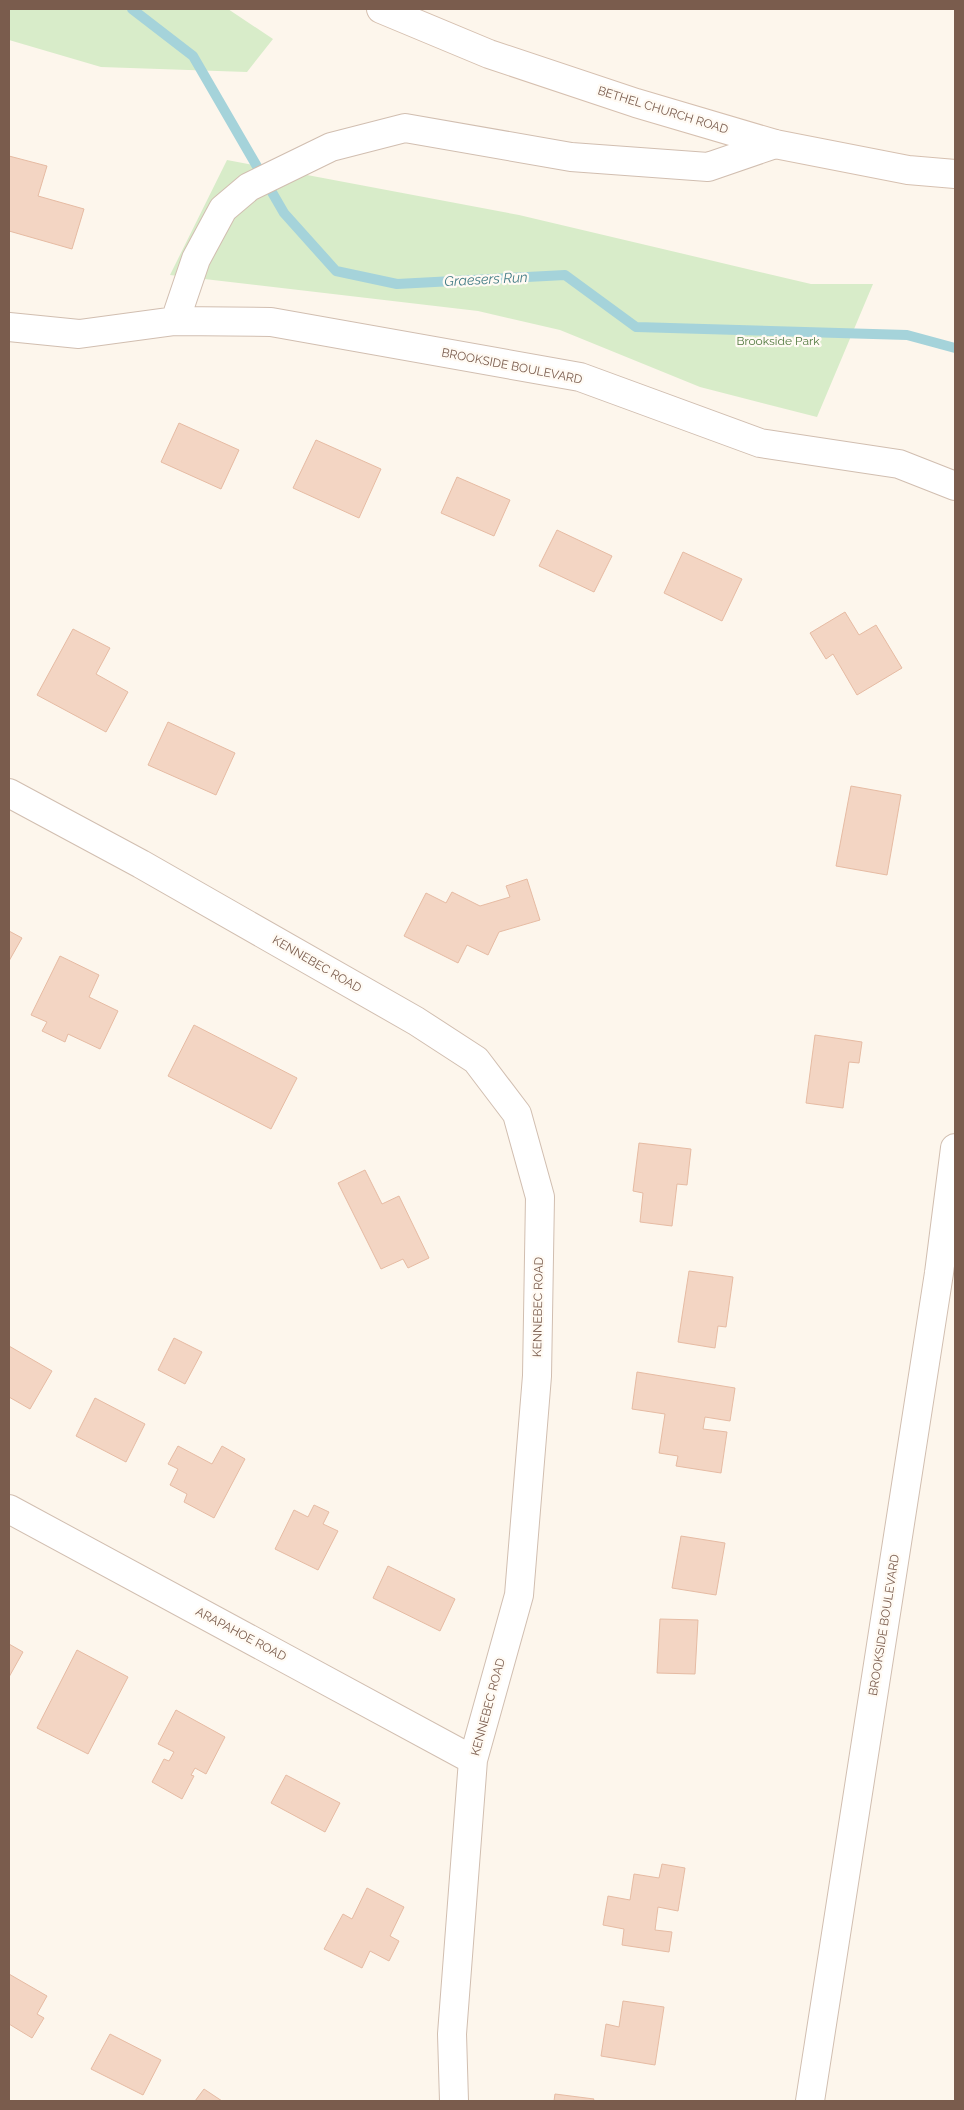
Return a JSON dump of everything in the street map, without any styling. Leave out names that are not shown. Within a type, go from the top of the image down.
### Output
[{"type":"street","name":"BETHEL CHURCH ROAD","points":[[381,9],[489,54],[636,103],[775,144],[908,170],[955,174]]},
{"type":"street","points":[[175,321],[196,259],[223,209],[249,187],[331,147],[405,128],[571,157],[708,167],[775,144]]},
{"type":"street","name":"BROOKSIDE BOULEVARD","points":[[9,327],[79,334],[175,321],[271,322],[580,377],[760,443],[899,464],[955,486]]},
{"type":"street","name":"KENNEBEC ROAD","points":[[9,793],[141,864],[416,1021],[476,1060],[517,1114],[540,1196],[537,1376],[519,1595],[473,1760],[452,2034],[454,2101]]},
{"type":"street","name":"BROOKSIDE BOULEVARD","points":[[810,2101],[947,1274],[955,1148]]},
{"type":"street","name":"ARAPAHOE ROAD","points":[[9,1509],[473,1760]]},
{"type":"green space","points":[[9,9],[228,9],[273,39],[247,72],[101,67],[9,40]]},
{"type":"green space","name":"Brookside Park","points":[[227,160],[519,215],[811,284],[873,284],[817,417],[700,387],[560,330],[478,311],[170,275]]},
{"type":"building","points":[[9,156],[47,166],[38,196],[84,209],[72,249],[9,231]]},
{"type":"building","points":[[179,423],[239,450],[221,489],[161,462]]},
{"type":"building","points":[[316,440],[381,469],[359,518],[293,488]]},
{"type":"building","points":[[457,477],[510,500],[494,536],[441,513]]},
{"type":"building","points":[[557,530],[612,556],[594,592],[539,566]]},
{"type":"building","points":[[683,552],[742,579],[722,621],[664,593]]},
{"type":"building","points":[[845,612],[859,635],[876,625],[902,668],[857,695],[833,654],[826,659],[810,633]]},
{"type":"building","points":[[73,629],[110,648],[96,674],[128,692],[106,732],[37,695]]},
{"type":"building","points":[[168,722],[235,753],[216,795],[148,765]]},
{"type":"building","points":[[851,786],[901,795],[887,875],[836,866]]},
{"type":"building","points":[[527,879],[540,920],[499,932],[488,955],[467,945],[458,963],[404,936],[426,893],[446,903],[452,892],[480,906],[510,897],[506,886]]},
{"type":"building","points":[[9,931],[22,938],[9,961]]},
{"type":"building","points":[[60,956],[99,975],[89,997],[118,1011],[100,1049],[68,1034],[65,1042],[42,1031],[47,1022],[31,1015]]},
{"type":"building","points":[[194,1025],[297,1078],[271,1129],[168,1076]]},
{"type":"building","points":[[815,1035],[862,1042],[859,1063],[849,1062],[843,1108],[806,1103]]},
{"type":"building","points":[[639,1143],[691,1149],[687,1185],[677,1184],[672,1226],[640,1222],[643,1193],[633,1191]]},
{"type":"building","points":[[365,1170],[382,1204],[399,1196],[429,1258],[408,1268],[403,1259],[381,1269],[338,1183]]},
{"type":"building","points":[[689,1271],[733,1277],[726,1327],[718,1326],[715,1348],[678,1342]]},
{"type":"building","points":[[174,1338],[202,1352],[185,1384],[158,1370]]},
{"type":"building","points":[[9,1346],[52,1371],[30,1409],[9,1397]]},
{"type":"building","points":[[637,1372],[735,1388],[730,1421],[705,1417],[703,1429],[727,1432],[721,1473],[676,1466],[678,1456],[659,1453],[665,1414],[632,1409]]},
{"type":"building","points":[[95,1398],[145,1424],[126,1462],[76,1436]]},
{"type":"building","points":[[178,1446],[212,1464],[222,1446],[245,1459],[214,1518],[184,1502],[187,1494],[170,1485],[178,1469],[168,1464]]},
{"type":"building","points":[[314,1505],[329,1512],[323,1524],[338,1531],[318,1570],[275,1549],[294,1510],[308,1517]]},
{"type":"building","points":[[681,1536],[725,1543],[716,1595],[672,1588]]},
{"type":"building","points":[[388,1566],[455,1599],[440,1631],[373,1598]]},
{"type":"building","points":[[660,1619],[698,1620],[695,1674],[657,1673]]},
{"type":"building","points":[[9,1644],[23,1652],[9,1677]]},
{"type":"building","points":[[77,1650],[128,1677],[88,1754],[37,1728]]},
{"type":"building","points":[[176,1710],[225,1737],[206,1774],[195,1768],[191,1775],[194,1776],[182,1799],[152,1782],[164,1759],[169,1761],[174,1752],[158,1744]]},
{"type":"building","points":[[286,1775],[340,1803],[325,1832],[271,1803]]},
{"type":"building","points":[[662,1864],[685,1868],[678,1911],[658,1907],[655,1930],[672,1932],[669,1952],[622,1945],[624,1929],[603,1925],[608,1896],[630,1900],[634,1874],[659,1878]]},
{"type":"building","points":[[367,1888],[404,1907],[390,1936],[399,1941],[389,1961],[370,1951],[362,1968],[324,1949],[343,1914],[352,1919]]},
{"type":"building","points":[[9,1974],[47,1996],[37,2014],[44,2018],[32,2038],[9,2024]]},
{"type":"building","points":[[623,2001],[664,2007],[655,2065],[601,2056],[606,2024],[619,2027]]},
{"type":"building","points":[[110,2034],[161,2060],[143,2095],[91,2069]]},
{"type":"building","points":[[204,2089],[222,2101],[195,2101]]},
{"type":"building","points":[[555,2094],[594,2099],[593,2101],[554,2101]]},
{"type":"waterway","name":"Graesers Run","points":[[132,9],[193,56],[284,213],[336,271],[397,284],[565,275],[636,327],[907,335],[955,348]]}]
